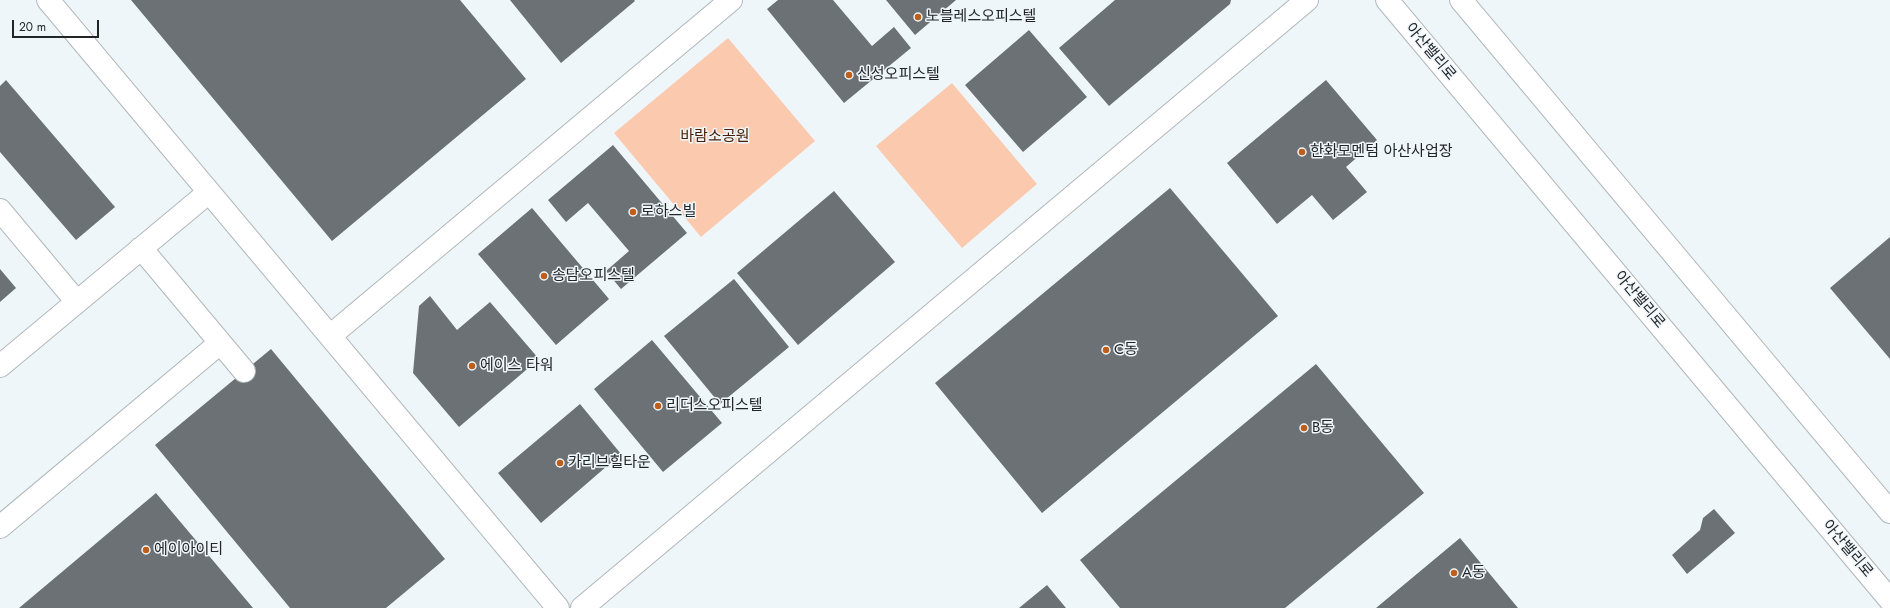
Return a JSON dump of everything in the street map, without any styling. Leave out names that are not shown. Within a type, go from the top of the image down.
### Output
[{"type":"street","points":[[48,0],[558,608]]},
{"type":"street","points":[[330,336],[731,0]]},
{"type":"street","points":[[582,608],[1307,0]]},
{"type":"street","name":"아산밸리로","points":[[1387,0],[1890,600]]},
{"type":"street","points":[[1461,0],[1890,512]]},
{"type":"street","points":[[0,366],[209,192]]},
{"type":"street","points":[[0,210],[77,302]]},
{"type":"street","points":[[141,248],[244,372]]},
{"type":"street","points":[[0,527],[220,343]]},
{"type":"green space","name":"바람소공원","points":[[728,38],[815,141],[701,237],[614,133]]},
{"type":"green space","points":[[952,83],[1037,184],[962,248],[876,146]]},
{"type":"building","points":[[131,0],[460,0],[526,79],[332,241]]},
{"type":"building","points":[[510,0],[634,0],[635,1],[561,63]]},
{"type":"building","name":"신성오피스텔","points":[[778,0],[833,0],[872,46],[894,27],[911,48],[844,103],[767,9]]},
{"type":"building","name":"노블레스오피스텔","points":[[886,0],[956,0],[915,35]]},
{"type":"building","points":[[1115,0],[1231,0],[1230,4],[1109,106],[1059,48]]},
{"type":"building","points":[[1029,30],[1087,97],[1023,152],[965,85]]},
{"type":"building","points":[[6,80],[115,207],[76,240],[0,152],[0,86]]},
{"type":"building","name":"한화모멘텀 아산사업장","points":[[1326,80],[1377,140],[1346,167],[1367,192],[1333,220],[1312,195],[1277,224],[1227,163]]},
{"type":"building","name":"로하스빌","points":[[613,145],[687,233],[621,289],[606,271],[629,251],[588,203],[566,222],[548,200]]},
{"type":"building","name":"C동","points":[[1170,188],[1278,316],[1042,513],[935,383]]},
{"type":"building","points":[[834,191],[895,262],[798,345],[737,273]]},
{"type":"building","name":"송담오피스텔","points":[[532,208],[609,299],[556,345],[478,254]]},
{"type":"building","points":[[1890,237],[1890,359],[1830,288]]},
{"type":"building","points":[[0,269],[16,288],[0,302]]},
{"type":"building","points":[[734,279],[789,347],[720,404],[664,336]]},
{"type":"building","name":"에이스 타워","points":[[430,296],[457,330],[490,302],[539,359],[459,427],[413,373],[419,306]]},
{"type":"building","name":"리더스오피스텔","points":[[652,340],[722,423],[663,472],[594,389]]},
{"type":"building","points":[[271,349],[445,559],[386,608],[290,608],[155,445]]},
{"type":"building","name":"B동","points":[[1316,364],[1424,493],[1285,608],[1120,608],[1080,560]]},
{"type":"building","name":"카리브힐타운","points":[[580,404],[621,454],[541,523],[498,473]]},
{"type":"building","name":"에이아이티","points":[[156,493],[253,608],[19,608]]},
{"type":"building","points":[[1714,509],[1735,533],[1687,574],[1672,555],[1700,530],[1703,518]]},
{"type":"building","name":"A동","points":[[1460,538],[1518,608],[1376,608]]},
{"type":"building","points":[[1047,585],[1066,608],[1019,608]]},
{"type":"place","name":"노블레스오피스텔","points":[[918,17]]},
{"type":"place","name":"신성오피스텔","points":[[849,75]]},
{"type":"place","name":"한화모멘텀 아산사업장","points":[[1302,152]]},
{"type":"place","name":"로하스빌","points":[[633,212]]},
{"type":"place","name":"송담오피스텔","points":[[544,276]]},
{"type":"place","name":"C동","points":[[1106,350]]},
{"type":"place","name":"에이스 타워","points":[[472,366]]},
{"type":"place","name":"리더스오피스텔","points":[[658,406]]},
{"type":"place","name":"B동","points":[[1304,428]]},
{"type":"place","name":"카리브힐타운","points":[[560,463]]},
{"type":"place","name":"에이아이티","points":[[146,550]]},
{"type":"place","name":"A동","points":[[1454,573]]}]
